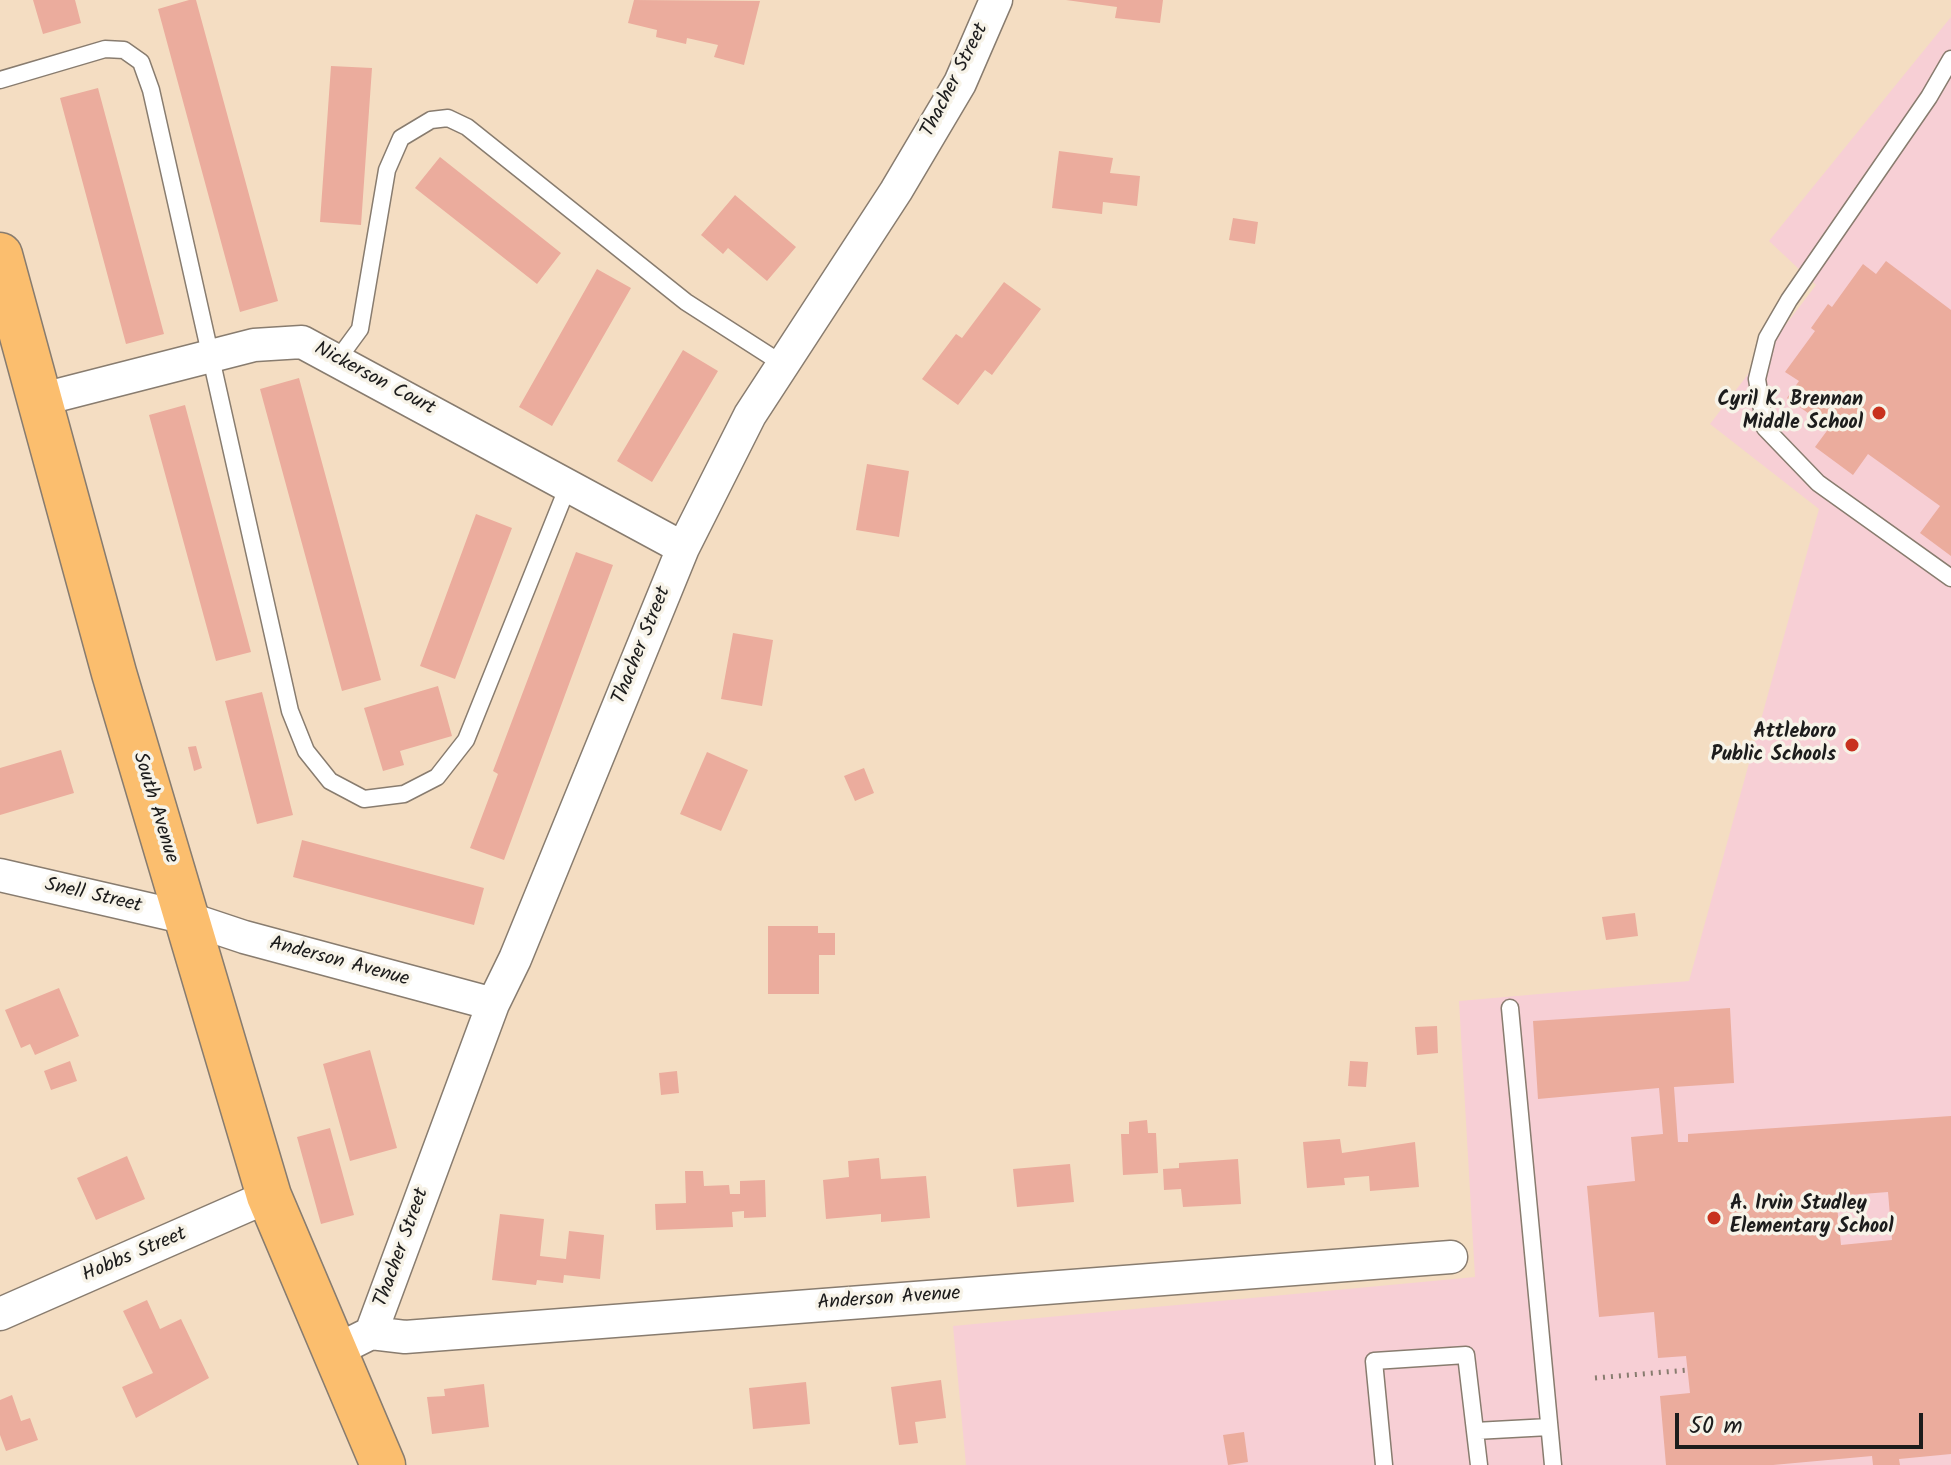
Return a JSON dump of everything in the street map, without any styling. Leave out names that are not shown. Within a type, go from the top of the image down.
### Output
[{"type":"highway","name":"South Avenue","points":[[0,255],[114,673],[269,1196],[333,1352]]},
{"type":"highway","points":[[333,1352],[383,1465]]},
{"type":"street","name":"Thacher Street","points":[[371,1333],[493,1004],[515,959],[683,548],[750,415],[781,363],[896,191],[960,83],[996,0]]},
{"type":"street","name":"Nickerson Court","points":[[39,400],[277,342],[302,342],[683,548]]},
{"type":"street","name":"Snell Street","points":[[0,875],[187,918]]},
{"type":"street","name":"Anderson Avenue","points":[[187,918],[244,937],[493,1004]]},
{"type":"street","name":"Hobbs Street","points":[[0,1314],[269,1196]]},
{"type":"street","name":"Anderson Avenue","points":[[371,1333],[405,1337],[1451,1257]]},
{"type":"street","points":[[333,1352],[371,1333]]},
{"type":"lane","points":[[0,80],[105,49],[124,50],[141,62],[151,90],[290,711],[306,751],[330,781],[364,799],[404,794],[437,777],[466,740],[568,486]]},
{"type":"lane","points":[[1951,59],[1929,97],[1789,300],[1767,338],[1757,379],[1765,428],[1818,483],[1951,578]]},
{"type":"lane","points":[[338,359],[360,329],[392,159],[401,138],[417,126],[448,118],[467,127],[675,294],[781,363]]},
{"type":"lane","points":[[1510,1008],[1553,1465]]},
{"type":"lane","points":[[1384,1465],[1374,1361],[1466,1355],[1479,1465]]},
{"type":"lane","points":[[1475,1431],[1549,1427]]},
{"type":"path","points":[[1595,1378],[1688,1370]]},
{"type":"shaded area","name":"Attleboro Public Schools","points":[[1951,17],[1951,1465],[966,1465],[953,1326],[1475,1277],[1459,1001],[1689,981],[1819,509],[1710,424],[1816,285],[1769,241]]},
{"type":"building","points":[[33,0],[75,0],[81,23],[43,34]]},
{"type":"building","points":[[196,0],[278,301],[240,312],[158,9]]},
{"type":"building","points":[[634,0],[760,1],[744,65],[714,57],[718,45],[687,38],[686,44],[656,37],[657,30],[628,23]]},
{"type":"building","points":[[1066,0],[1163,0],[1160,23],[1115,18],[1117,7]]},
{"type":"building","points":[[331,66],[372,68],[361,225],[320,222]]},
{"type":"building","points":[[98,88],[164,334],[126,344],[60,98]]},
{"type":"building","points":[[1059,151],[1113,158],[1110,173],[1140,176],[1137,206],[1103,202],[1102,214],[1052,208]]},
{"type":"building","points":[[440,157],[561,253],[537,284],[415,188]]},
{"type":"building","points":[[735,195],[796,247],[767,281],[728,248],[723,254],[701,235]]},
{"type":"building","points":[[1233,218],[1258,222],[1255,244],[1229,240]]},
{"type":"building","name":"Cyril K. Brennan Middle School","points":[[1886,261],[1951,310],[1951,556],[1920,533],[1940,506],[1868,454],[1853,475],[1815,447],[1829,428],[1787,398],[1799,381],[1785,372],[1815,331],[1811,328],[1828,304],[1832,307],[1863,264],[1876,274]]},
{"type":"building","points":[[597,269],[631,288],[552,426],[519,407]]},
{"type":"building","points":[[1004,282],[1041,309],[992,375],[985,370],[958,405],[922,379],[956,334],[962,338]]},
{"type":"building","points":[[683,350],[718,371],[652,482],[617,461]]},
{"type":"building","points":[[299,378],[381,680],[342,691],[260,389]]},
{"type":"building","points":[[185,405],[251,652],[216,661],[149,415]]},
{"type":"building","points":[[867,464],[909,471],[899,537],[856,530]]},
{"type":"building","points":[[476,514],[512,528],[455,679],[420,666]]},
{"type":"building","points":[[576,552],[613,565],[504,860],[470,848],[498,774],[493,771]]},
{"type":"building","points":[[733,633],[773,640],[762,706],[721,699]]},
{"type":"building","points":[[438,686],[452,736],[400,751],[404,765],[383,771],[364,708]]},
{"type":"building","points":[[262,692],[293,815],[257,824],[225,701]]},
{"type":"building","points":[[196,746],[202,768],[194,771],[188,747]]},
{"type":"building","points":[[61,750],[74,793],[0,815],[0,768]]},
{"type":"building","points":[[707,752],[748,770],[721,831],[680,814]]},
{"type":"building","points":[[864,768],[874,793],[855,801],[844,776]]},
{"type":"building","points":[[302,840],[484,888],[474,925],[293,877]]},
{"type":"building","points":[[1635,913],[1638,936],[1606,940],[1602,917]]},
{"type":"building","points":[[768,926],[818,926],[818,933],[835,933],[835,955],[819,955],[819,994],[768,994]]},
{"type":"building","points":[[59,988],[79,1036],[35,1055],[30,1044],[21,1048],[5,1010]]},
{"type":"building","name":"A. Irvin Studley Elementary School","points":[[1730,1008],[1734,1083],[1674,1087],[1678,1142],[1688,1142],[1688,1134],[1951,1116],[1951,1454],[1899,1459],[1900,1465],[1873,1465],[1872,1456],[1773,1465],[1666,1465],[1660,1396],[1690,1393],[1686,1356],[1658,1358],[1654,1312],[1599,1317],[1587,1186],[1635,1181],[1631,1137],[1663,1134],[1659,1088],[1538,1099],[1533,1021]],"holes":[[[1888,1192],[1892,1240],[1841,1245],[1836,1196]]]},
{"type":"building","points":[[1437,1026],[1438,1053],[1417,1055],[1415,1027]]},
{"type":"building","points":[[370,1050],[397,1148],[350,1161],[323,1064]]},
{"type":"building","points":[[70,1061],[77,1081],[51,1090],[44,1071]]},
{"type":"building","points":[[1350,1061],[1368,1062],[1366,1087],[1348,1086]]},
{"type":"building","points":[[677,1071],[679,1093],[661,1095],[659,1073]]},
{"type":"building","points":[[1147,1120],[1148,1133],[1156,1133],[1158,1173],[1123,1175],[1121,1134],[1129,1134],[1129,1122]]},
{"type":"building","points":[[330,1128],[354,1215],[321,1224],[297,1137]]},
{"type":"building","points":[[1340,1139],[1342,1153],[1415,1142],[1419,1187],[1370,1191],[1369,1176],[1344,1178],[1345,1185],[1307,1188],[1303,1142]]},
{"type":"building","points":[[127,1156],[145,1199],[96,1220],[77,1178]]},
{"type":"building","points":[[879,1158],[881,1179],[926,1176],[930,1218],[881,1222],[881,1214],[826,1219],[823,1180],[849,1177],[848,1161]]},
{"type":"building","points":[[1238,1159],[1241,1204],[1183,1207],[1181,1189],[1164,1190],[1163,1169],[1179,1168],[1179,1163]]},
{"type":"building","points":[[1070,1164],[1074,1202],[1017,1207],[1013,1169]]},
{"type":"building","points":[[685,1171],[703,1171],[704,1186],[729,1185],[730,1194],[740,1194],[740,1181],[765,1180],[766,1217],[744,1218],[744,1211],[732,1212],[733,1227],[656,1230],[655,1204],[686,1203]]},
{"type":"building","points":[[500,1214],[544,1219],[540,1256],[566,1259],[569,1231],[604,1235],[600,1279],[564,1275],[563,1283],[537,1280],[536,1285],[492,1280]]},
{"type":"building","points":[[147,1300],[160,1329],[181,1319],[209,1378],[136,1418],[122,1387],[153,1373],[123,1311]]},
{"type":"building","points":[[941,1380],[946,1418],[915,1422],[918,1443],[899,1445],[891,1387]]},
{"type":"building","points":[[806,1382],[810,1424],[753,1429],[749,1388]]},
{"type":"building","points":[[484,1384],[489,1427],[432,1434],[427,1397],[445,1396],[444,1389]]},
{"type":"building","points":[[12,1395],[21,1421],[30,1418],[38,1440],[6,1451],[0,1435],[0,1400]]},
{"type":"building","points":[[1244,1432],[1248,1462],[1228,1465],[1223,1435]]},
{"type":"place","name":"Cyril K. Brennan Middle School","points":[[1879,413]]},
{"type":"place","name":"Attleboro Public Schools","points":[[1852,745]]},
{"type":"place","name":"A. Irvin Studley Elementary School","points":[[1714,1218]]}]
